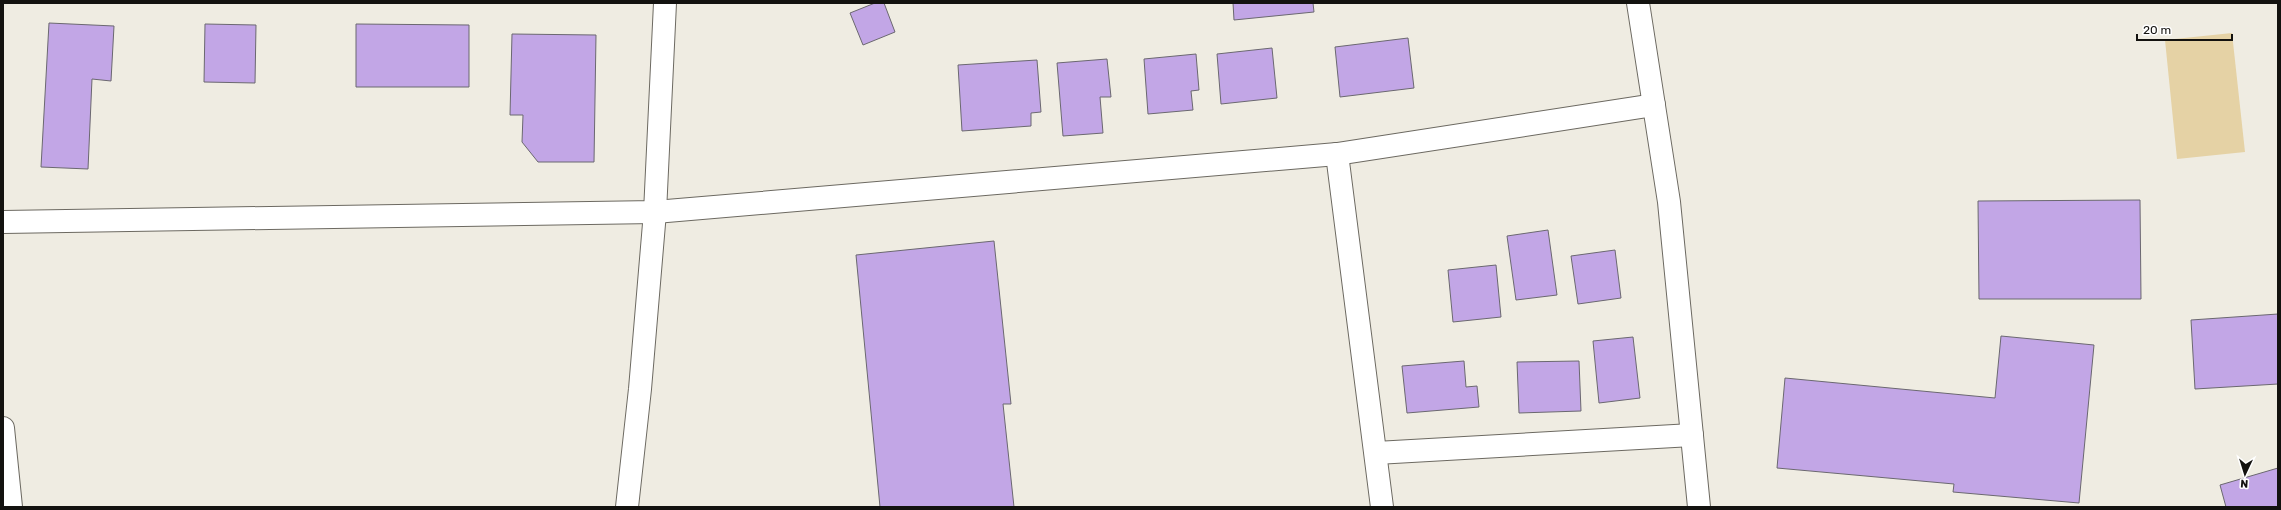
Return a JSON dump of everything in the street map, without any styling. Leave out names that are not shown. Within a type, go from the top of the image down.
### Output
[{"type":"street","points":[[627,507],[640,389],[655,212],[664,3]]},
{"type":"street","points":[[1638,3],[1669,202],[1699,507]]},
{"type":"street","points":[[3,222],[655,212],[1337,154],[1654,105]]},
{"type":"street","points":[[1337,154],[1382,507]]},
{"type":"street","points":[[3,428],[11,507]]},
{"type":"street","points":[[1376,453],[1692,435]]},
{"type":"shaded area","points":[[2232,33],[2245,152],[2177,159],[2165,40]]},
{"type":"building","points":[[875,3],[884,3],[895,32],[863,45],[850,13]]},
{"type":"building","points":[[1233,3],[1313,3],[1314,12],[1234,20]]},
{"type":"building","points":[[49,23],[114,26],[111,81],[92,79],[88,169],[41,167]]},
{"type":"building","points":[[205,24],[256,25],[255,83],[204,82]]},
{"type":"building","points":[[356,24],[469,25],[469,87],[356,87]]},
{"type":"building","points":[[512,34],[596,35],[594,162],[538,162],[522,142],[523,115],[510,115]]},
{"type":"building","points":[[1408,38],[1414,88],[1340,97],[1335,47]]},
{"type":"building","points":[[1272,48],[1277,98],[1221,104],[1217,54]]},
{"type":"building","points":[[1196,54],[1199,90],[1191,91],[1193,110],[1148,114],[1144,59]]},
{"type":"building","points":[[1107,59],[1111,97],[1100,97],[1103,133],[1063,136],[1057,63]]},
{"type":"building","points":[[1037,60],[1041,112],[1031,113],[1031,126],[962,131],[958,65]]},
{"type":"building","points":[[2140,200],[2141,299],[1979,299],[1978,201]]},
{"type":"building","points":[[1548,230],[1557,295],[1516,300],[1507,236]]},
{"type":"building","points":[[994,241],[1011,404],[1003,404],[1014,507],[880,507],[856,255]]},
{"type":"building","points":[[1615,250],[1621,298],[1578,304],[1571,256]]},
{"type":"building","points":[[1496,265],[1501,317],[1453,322],[1448,270]]},
{"type":"building","points":[[2278,314],[2278,384],[2195,389],[2191,320]]},
{"type":"building","points":[[2001,336],[2094,345],[2079,503],[1953,492],[1954,484],[1777,468],[1785,378],[1995,398]]},
{"type":"building","points":[[1633,337],[1640,398],[1599,403],[1593,341]]},
{"type":"building","points":[[1464,361],[1466,387],[1477,386],[1479,407],[1407,413],[1402,366]]},
{"type":"building","points":[[1579,361],[1581,411],[1519,413],[1517,362]]},
{"type":"building","points":[[2278,468],[2278,507],[2226,507],[2220,485]]}]
